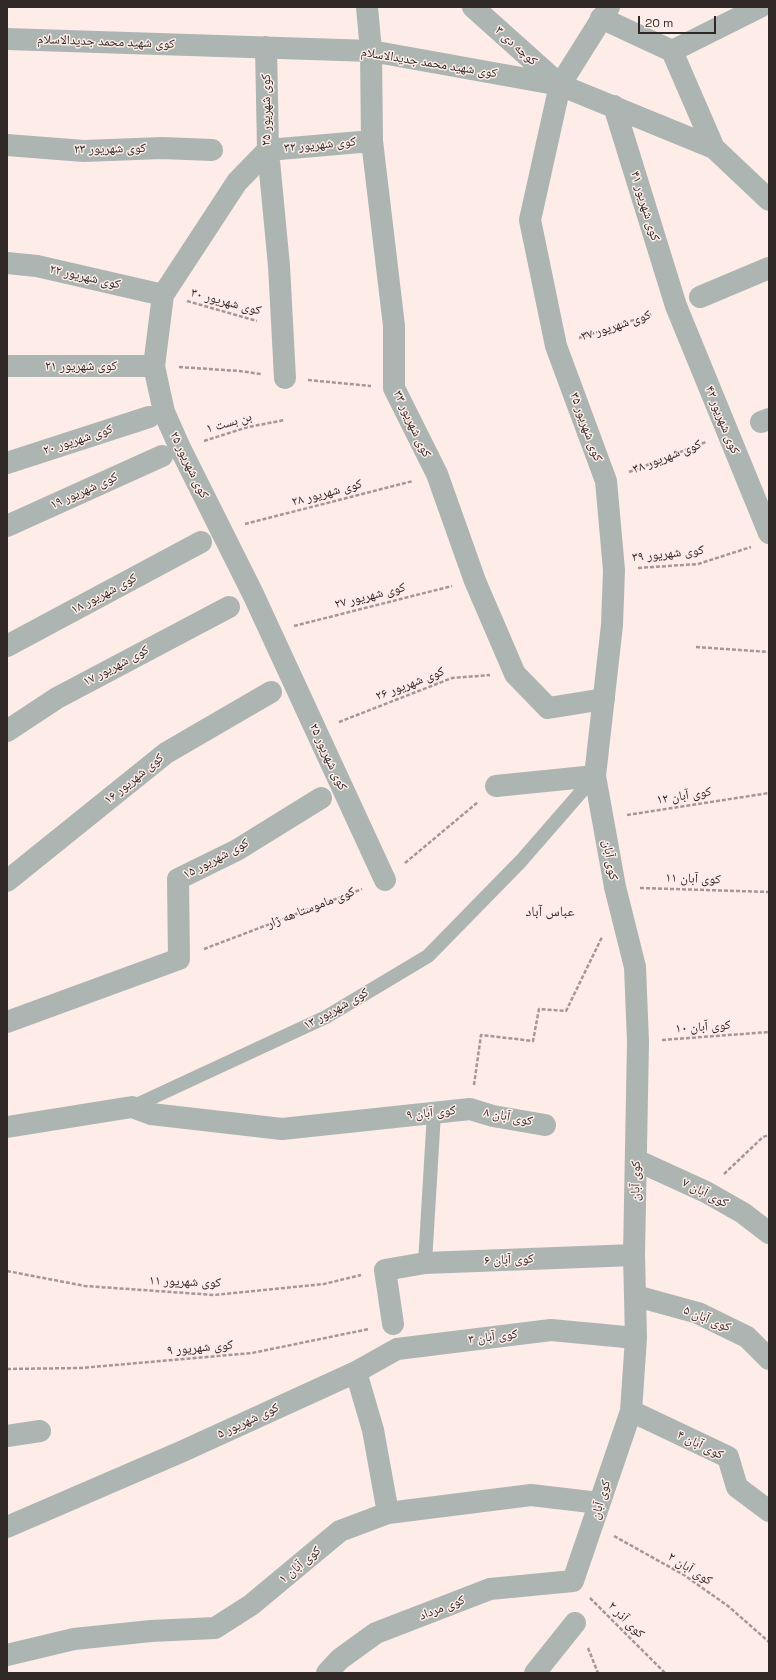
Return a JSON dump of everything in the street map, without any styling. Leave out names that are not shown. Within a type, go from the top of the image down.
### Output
[{"type":"street","name":"کوی شهریور ۳۳","points":[[367,7],[371,51],[372,141],[394,326],[394,388],[436,474],[475,581],[515,674],[548,708],[604,699]]},
{"type":"street","name":"کوچه دی ۳","points":[[473,7],[560,85]]},
{"type":"street","points":[[672,51],[760,7]]},
{"type":"street","name":"کوی شهریور ۳۵","points":[[595,776],[612,625],[614,570],[606,481],[556,346],[530,220],[560,85],[605,12]]},
{"type":"street","points":[[605,12],[672,51],[714,148]]},
{"type":"street","name":"کوی شهید محمد جدیدالاسلام","points":[[7,39],[371,51],[560,85],[714,148],[769,200]]},
{"type":"street","name":"کوی شهریور ۲۵","points":[[266,47],[268,150],[237,182],[163,295],[154,366],[171,452],[222,530],[385,880]]},
{"type":"street","name":"کوی شهریور ۴۱","points":[[614,106],[676,306]]},
{"type":"street","name":"کوی شهریور ۳۲","points":[[268,150],[372,141]]},
{"type":"street","name":"کوی شهریور ۲۳","points":[[7,145],[84,151],[162,148],[212,150]]},
{"type":"street","points":[[268,150],[283,328],[285,378]]},
{"type":"street","name":"کوی شهریور ۲۲","points":[[7,263],[37,266],[163,295]]},
{"type":"street","points":[[700,297],[769,268]]},
{"type":"street","name":"کوی شهریور ۴۲","points":[[676,306],[727,434],[762,539]]},
{"type":"street","name":"کوی شهریور ۲۱","points":[[7,366],[154,366]]},
{"type":"street","name":"کوی شهریور ۲۰","points":[[7,463],[149,417]]},
{"type":"street","name":"کوی شهریور ۱۹","points":[[7,526],[171,452]]},
{"type":"street","name":"کوی شهریور ۱۸","points":[[7,646],[201,542]]},
{"type":"street","name":"کوی شهریور ۱۷","points":[[7,731],[57,698],[229,607]]},
{"type":"street","name":"کوی شهریور ۱۶","points":[[7,881],[166,753],[271,692]]},
{"type":"street","points":[[496,786],[595,776]]},
{"type":"street","name":"کوی آبان","points":[[573,1581],[630,1411],[636,1338],[634,1255],[638,1042],[635,967],[615,887],[595,776]]},
{"type":"street","name":"کوی شهریور ۱۵","points":[[179,959],[178,879],[237,850],[321,798]]},
{"type":"street","points":[[7,1022],[81,993],[179,959]]},
{"type":"street","name":"کوی آبان ۹","points":[[132,1107],[151,1114],[282,1129],[470,1109]]},
{"type":"street","name":"کوی شهریور ۱۳","points":[[7,1127],[132,1107]]},
{"type":"street","name":"کوی آبان ۸","points":[[470,1109],[493,1116],[545,1125]]},
{"type":"street","name":"کوی آبان ۷","points":[[636,1160],[706,1192],[769,1232]]},
{"type":"street","name":"کوی آبان ۶","points":[[385,1270],[425,1263],[634,1255]]},
{"type":"street","points":[[385,1270],[393,1324]]},
{"type":"street","name":"کوی آبان ۵","points":[[636,1296],[698,1313],[747,1337],[769,1359]]},
{"type":"street","name":"کوی آبان ۳","points":[[356,1372],[397,1349],[551,1330],[636,1338]]},
{"type":"street","points":[[356,1372],[373,1430],[388,1513]]},
{"type":"street","name":"کوی شهریور ۵","points":[[7,1527],[183,1451],[356,1372]]},
{"type":"street","name":"کوی آبان ۴","points":[[630,1411],[728,1457],[737,1487],[769,1511]]},
{"type":"street","points":[[7,1436],[40,1431]]},
{"type":"street","name":"کوی آبان ۱","points":[[7,1655],[74,1639],[151,1631],[215,1628],[251,1605],[340,1531],[388,1513],[530,1495],[599,1503]]},
{"type":"street","name":"کوی مرداد","points":[[327,1673],[340,1659],[376,1633],[490,1590],[573,1581]]},
{"type":"street","points":[[535,1673],[575,1623]]},
{"type":"lane","name":"کوی شهریور ۱۳","points":[[132,1107],[326,1017],[428,956],[521,861],[595,776]]},
{"type":"lane","points":[[425,1263],[434,1113]]},
{"type":"path","name":"کوی شهریور ۳۰","points":[[163,295],[283,328]]},
{"type":"path","name":"کوی شهریور ۳۷","points":[[556,346],[676,306]]},
{"type":"path","name":"بن بست ۱","points":[[171,452],[248,427],[285,420]]},
{"type":"path","name":"کوی شهریور ۳۸","points":[[606,481],[727,434]]},
{"type":"path","name":"کوی شهریور ۲۸","points":[[222,530],[436,474]]},
{"type":"path","name":"کوی شهریور ۳۹","points":[[614,570],[698,564],[762,539]]},
{"type":"path","name":"کوی شهریور ۲۷","points":[[270,632],[475,581]]},
{"type":"path","points":[[696,647],[769,652]]},
{"type":"path","name":"کوی شهریور ۲۶","points":[[316,731],[452,678],[515,674]]},
{"type":"path","name":"کوی ماموستا هه ژار","points":[[179,959],[385,880],[496,786]]},
{"type":"path","name":"کوی آبان ۱۲","points":[[603,818],[769,793]]},
{"type":"path","name":"کوی آبان ۱۱","points":[[615,887],[769,892]]},
{"type":"path","name":"کوی آبان ۹","points":[[470,1109],[481,1035],[533,1041],[539,1010],[566,1011],[602,935]]},
{"type":"path","name":"کوی آبان ۱۰","points":[[638,1042],[769,1032]]},
{"type":"path","points":[[706,1192],[762,1137],[769,1135]]},
{"type":"path","name":"کوی شهریور ۱۱","points":[[7,1271],[85,1286],[214,1295],[324,1284],[385,1270]]},
{"type":"path","name":"کوی شهریور ۹","points":[[7,1369],[81,1368],[252,1353],[393,1324]]},
{"type":"path","name":"کوی آبان ۲","points":[[593,1524],[684,1575],[728,1606],[769,1642]]},
{"type":"path","name":"کوی آذر ۲","points":[[573,1581],[665,1673]]},
{"type":"district","name":"عباس آباد","points":[[550,912]]}]
